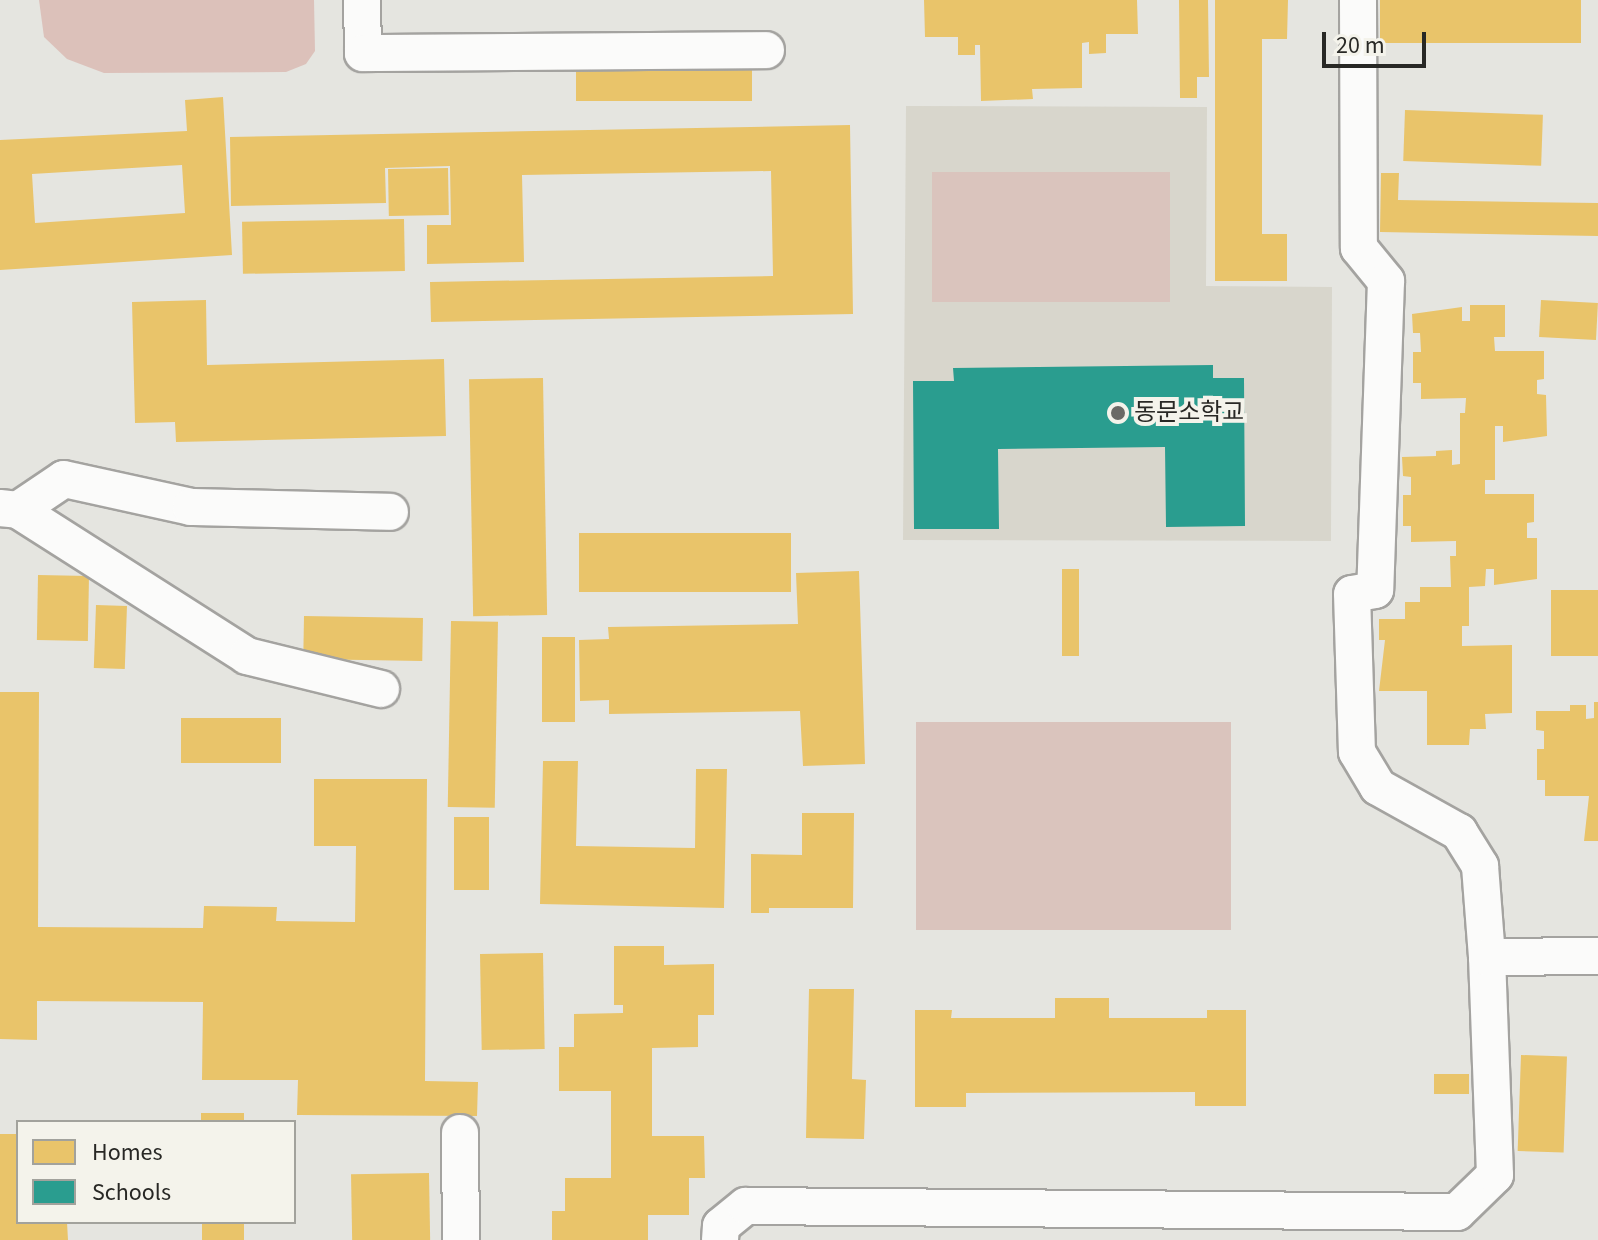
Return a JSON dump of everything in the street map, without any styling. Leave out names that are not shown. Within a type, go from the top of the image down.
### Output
[{"type":"street","points":[[362,0],[363,53],[766,50]]},
{"type":"street","points":[[720,1240],[721,1226],[746,1206],[1457,1212],[1495,1175],[1487,957],[1480,866],[1459,832],[1378,787],[1357,752],[1352,594],[1375,590],[1386,281],[1359,248],[1358,0]]},
{"type":"street","points":[[381,689],[247,656],[9,509],[64,479],[191,507],[390,512]]},
{"type":"street","points":[[1487,957],[1598,956]]},
{"type":"street","points":[[460,1133],[461,1240]]},
{"type":"shaded area","points":[[39,0],[314,0],[315,51],[306,64],[286,72],[104,73],[67,59],[44,37]]},
{"type":"shaded area","name":"동문소학교","points":[[906,106],[1207,107],[1206,286],[1332,287],[1331,541],[903,540]]},
{"type":"shaded area","points":[[932,172],[1170,172],[1170,302],[932,302]]},
{"type":"shaded area","points":[[916,722],[1231,722],[1231,930],[916,930]]},
{"type":"building: Homes","points":[[924,0],[1137,0],[1138,34],[1106,34],[1106,53],[1089,54],[1089,42],[1082,43],[1082,88],[1032,89],[1033,99],[981,101],[980,45],[975,45],[975,55],[958,55],[958,37],[925,37]]},
{"type":"building: Homes","points":[[1179,0],[1208,0],[1209,77],[1197,77],[1197,98],[1180,98]]},
{"type":"building: Homes","points":[[1215,0],[1288,0],[1287,39],[1262,39],[1262,234],[1287,234],[1287,281],[1215,281]]},
{"type":"building: Homes","points":[[1380,0],[1581,0],[1581,43],[1380,43]]},
{"type":"building: Homes","points":[[576,66],[752,66],[752,101],[576,101]]},
{"type":"building: Homes","points":[[223,97],[232,255],[0,270],[0,140],[187,131],[185,100]],"holes":[[[182,165],[185,213],[35,223],[32,174]]]},
{"type":"building: Homes","points":[[1405,110],[1543,115],[1541,166],[1403,161]]},
{"type":"building: Homes","points":[[850,125],[853,314],[431,322],[430,282],[773,276],[771,171],[522,175],[524,262],[427,264],[427,225],[451,225],[450,166],[385,168],[386,203],[231,206],[230,137]]},
{"type":"building: Homes","points":[[448,168],[449,215],[389,216],[388,169]]},
{"type":"building: Homes","points":[[1381,173],[1399,173],[1398,200],[1598,203],[1598,236],[1380,232]]},
{"type":"building: Homes","points":[[404,219],[405,271],[243,274],[242,222]]},
{"type":"building: Homes","points":[[206,300],[207,365],[444,359],[446,436],[176,442],[175,422],[135,423],[132,302]]},
{"type":"building: Homes","points":[[1541,300],[1598,303],[1596,340],[1539,337]]},
{"type":"building: Homes","points":[[1470,305],[1505,305],[1505,337],[1494,337],[1495,351],[1544,351],[1544,379],[1537,380],[1537,394],[1546,395],[1547,436],[1503,442],[1503,426],[1495,426],[1495,480],[1485,480],[1485,494],[1534,494],[1534,522],[1527,523],[1527,538],[1537,538],[1537,579],[1494,585],[1494,569],[1486,569],[1485,586],[1469,587],[1469,626],[1462,626],[1462,646],[1512,645],[1512,713],[1485,714],[1486,729],[1470,729],[1469,745],[1427,745],[1427,691],[1379,691],[1385,640],[1379,640],[1379,619],[1405,619],[1405,602],[1420,602],[1420,587],[1451,587],[1450,556],[1456,556],[1456,541],[1411,542],[1411,526],[1403,526],[1403,495],[1411,495],[1411,477],[1403,476],[1402,457],[1436,456],[1436,451],[1452,450],[1452,465],[1460,464],[1460,413],[1465,413],[1466,398],[1421,399],[1421,383],[1413,383],[1413,352],[1421,352],[1420,333],[1413,333],[1412,314],[1462,307],[1462,321],[1470,321]]},
{"type":"building: Homes","points":[[543,378],[547,615],[473,616],[469,379]]},
{"type":"building: Homes","points":[[579,533],[791,533],[791,592],[579,592]]},
{"type":"building: Homes","points":[[1062,569],[1079,569],[1079,656],[1062,656]]},
{"type":"building: Homes","points":[[859,571],[865,764],[803,766],[800,711],[609,714],[609,700],[580,701],[579,640],[609,639],[608,627],[798,624],[796,573]]},
{"type":"building: Homes","points":[[38,575],[89,576],[88,641],[37,640]]},
{"type":"building: Homes","points":[[1551,590],[1598,590],[1598,656],[1551,656]]},
{"type":"building: Homes","points":[[96,605],[127,606],[125,669],[94,668]]},
{"type":"building: Homes","points":[[304,616],[423,618],[422,661],[303,659]]},
{"type":"building: Homes","points":[[451,621],[498,622],[495,808],[448,807]]},
{"type":"building: Homes","points":[[542,637],[575,637],[575,722],[542,722]]},
{"type":"building: Homes","points":[[0,692],[39,692],[38,927],[203,928],[204,906],[277,907],[276,921],[355,922],[356,846],[314,846],[314,779],[427,779],[425,1081],[478,1082],[477,1116],[297,1115],[298,1080],[202,1080],[203,1002],[37,1001],[37,1040],[0,1039]]},
{"type":"building: Homes","points":[[1594,702],[1598,702],[1598,841],[1584,841],[1589,796],[1545,796],[1545,780],[1537,780],[1537,749],[1544,749],[1544,731],[1536,730],[1536,711],[1570,711],[1570,705],[1586,705],[1586,719],[1594,718]]},
{"type":"building: Homes","points":[[181,718],[281,718],[281,763],[181,763]]},
{"type":"building: Homes","points":[[543,761],[578,761],[576,846],[695,848],[696,769],[727,769],[724,908],[540,904]]},
{"type":"building: Homes","points":[[802,813],[854,813],[853,908],[769,908],[769,913],[751,913],[751,854],[802,855]]},
{"type":"building: Homes","points":[[454,817],[489,817],[489,890],[454,890]]},
{"type":"building: Homes","points":[[614,946],[664,946],[664,965],[714,964],[714,1015],[698,1015],[698,1047],[652,1048],[652,1136],[704,1136],[705,1178],[689,1178],[689,1215],[648,1215],[648,1240],[552,1240],[552,1211],[565,1211],[565,1178],[611,1178],[611,1091],[559,1091],[559,1047],[574,1047],[574,1014],[623,1013],[623,1005],[614,1005]]},
{"type":"building: Homes","points":[[543,953],[545,1049],[482,1050],[480,954]]},
{"type":"building: Homes","points":[[809,989],[854,989],[852,1079],[866,1080],[864,1139],[806,1138]]},
{"type":"building: Homes","points":[[1055,998],[1109,998],[1109,1018],[1207,1018],[1207,1010],[1246,1010],[1246,1106],[1195,1106],[1195,1092],[966,1093],[966,1107],[915,1107],[915,1010],[952,1010],[951,1018],[1055,1018]]},
{"type":"building: Homes","points":[[1521,1055],[1567,1057],[1564,1153],[1518,1151]]},
{"type":"building: Homes","points":[[1434,1074],[1469,1074],[1469,1094],[1434,1094]]},
{"type":"building: Homes","points":[[201,1113],[244,1113],[244,1120],[201,1120]]},
{"type":"building: Homes","points":[[0,1134],[16,1134],[16,1224],[67,1224],[68,1240],[0,1240]]},
{"type":"building: Homes","points":[[429,1173],[430,1240],[352,1240],[351,1174]]},
{"type":"building: Homes","points":[[202,1224],[244,1224],[244,1240],[202,1240]]},
{"type":"building: Schools","points":[[1213,365],[1213,378],[1244,378],[1245,526],[1166,527],[1165,447],[998,449],[999,529],[914,529],[913,381],[954,381],[953,368]]},
{"type":"place","name":"동문소학교","points":[[1118,413]]}]
